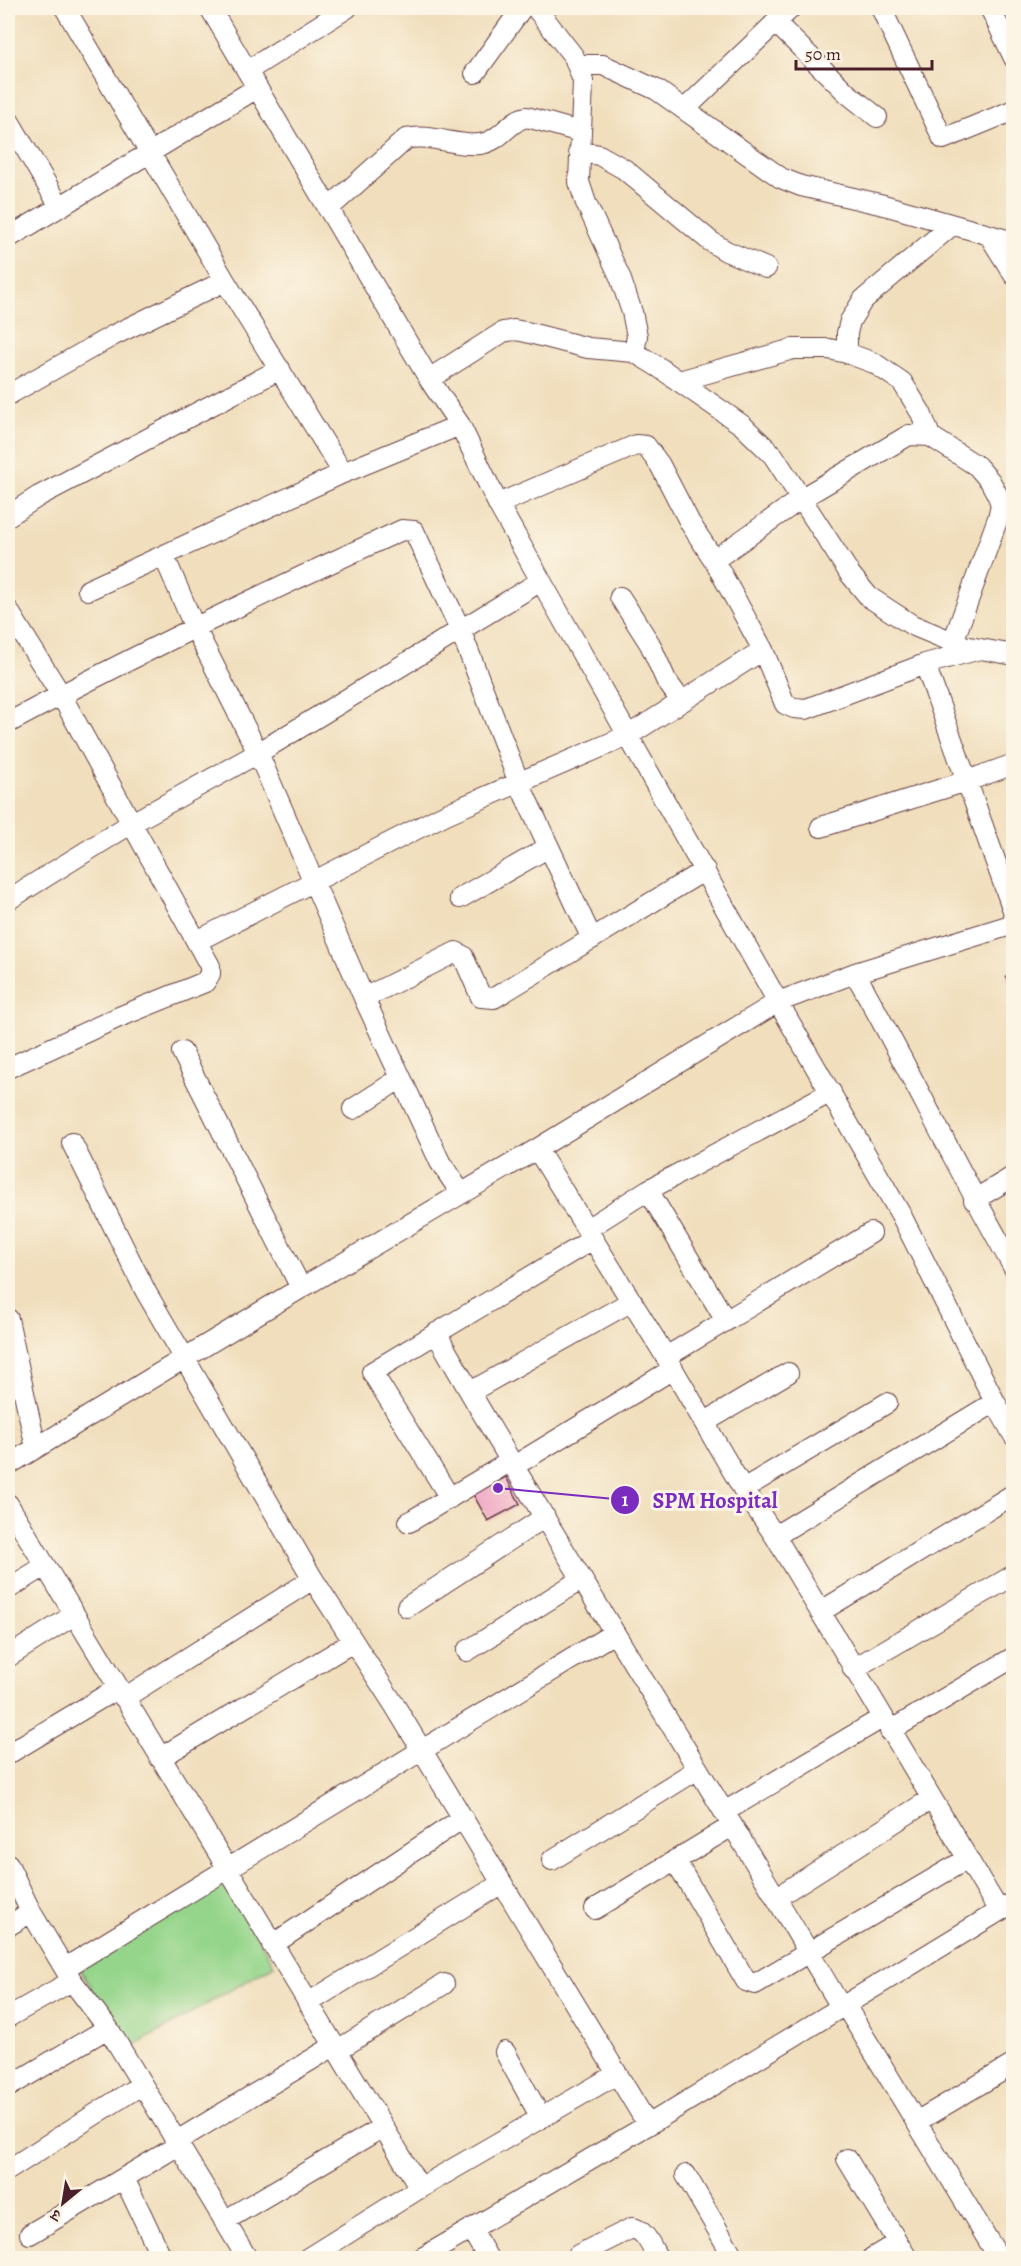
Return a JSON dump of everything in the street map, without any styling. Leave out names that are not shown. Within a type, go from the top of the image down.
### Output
[{"type":"street","points":[[65,8],[225,280],[343,473]]},
{"type":"street","points":[[210,8],[429,379],[460,424],[498,504],[778,1002],[901,1215],[1014,1436]]},
{"type":"street","points":[[247,71],[347,8]]},
{"type":"street","points":[[475,73],[522,8]]},
{"type":"street","points":[[536,8],[574,57],[583,81],[579,182],[620,277],[632,312],[637,336],[634,352]]},
{"type":"street","points":[[880,8],[943,139],[1014,110]]},
{"type":"street","points":[[990,8],[1014,58]]},
{"type":"street","points":[[685,109],[781,13],[848,94],[877,117]]},
{"type":"street","points":[[577,65],[603,65],[657,90],[781,178],[801,186],[884,205],[1014,242]]},
{"type":"street","points":[[8,238],[59,205],[257,88]]},
{"type":"street","points":[[328,209],[406,139],[417,136],[477,144],[490,141],[503,134],[519,118],[527,117],[580,142],[611,160],[710,241],[726,251],[766,268]]},
{"type":"street","points":[[8,118],[59,205]]},
{"type":"street","points":[[847,353],[847,333],[850,321],[863,300],[952,225]]},
{"type":"street","points":[[989,235],[1014,274]]},
{"type":"street","points":[[8,395],[114,335],[225,280]]},
{"type":"street","points":[[429,379],[503,332],[514,330],[588,348],[634,352],[742,425],[773,455],[850,574],[869,597],[912,625],[953,642],[1014,656]]},
{"type":"street","points":[[679,381],[793,349],[847,353],[874,363],[902,382],[912,395],[930,436]]},
{"type":"street","points":[[8,516],[39,496],[280,369]]},
{"type":"street","points":[[88,590],[343,473],[460,424]]},
{"type":"street","points":[[714,560],[802,498],[909,435],[930,436],[976,466],[990,481],[1000,504],[998,518],[953,642]]},
{"type":"street","points":[[498,504],[636,445],[646,446],[660,465],[690,523],[714,560],[763,650],[785,704],[794,708],[806,710],[925,664],[980,649]]},
{"type":"street","points":[[8,723],[194,627],[402,530],[414,531],[460,629],[519,783],[592,939]]},
{"type":"street","points":[[164,556],[194,627],[258,753],[364,998],[440,1162],[461,1193]]},
{"type":"street","points":[[8,900],[132,823],[258,753],[541,581]]},
{"type":"street","points":[[620,597],[650,644],[666,680],[681,701]]},
{"type":"street","points":[[8,610],[61,694],[210,966],[210,974],[205,982],[119,1017],[8,1068]]},
{"type":"street","points":[[197,941],[446,814],[629,735],[763,650]]},
{"type":"street","points":[[925,664],[1014,913]]},
{"type":"street","points":[[821,826],[967,781],[1014,764]]},
{"type":"street","points":[[460,897],[549,847]]},
{"type":"street","points":[[364,998],[456,952],[463,956],[481,997],[494,998],[705,870]]},
{"type":"street","points":[[8,1465],[778,1002],[855,973],[1014,924]]},
{"type":"street","points":[[855,973],[899,1051],[974,1200],[1014,1268]]},
{"type":"street","points":[[182,1052],[301,1288]]},
{"type":"street","points":[[352,1109],[401,1078]]},
{"type":"street","points":[[450,1498],[372,1372],[590,1234],[648,1190],[831,1092]]},
{"type":"street","points":[[72,1143],[146,1292],[313,1579],[422,1751],[648,2125]]},
{"type":"street","points":[[422,2259],[648,2125],[1006,1907],[967,1859],[775,1536],[537,1149]]},
{"type":"street","points":[[974,1200],[1014,1176]]},
{"type":"street","points":[[648,1190],[726,1321]]},
{"type":"street","points":[[409,1522],[513,1464],[670,1363],[726,1321],[871,1233]]},
{"type":"street","points":[[470,1392],[632,1301]]},
{"type":"street","points":[[8,1319],[36,1448]]},
{"type":"street","points":[[436,1333],[614,1633],[777,1897],[808,1952],[916,2122],[999,2259]]},
{"type":"street","points":[[705,1422],[789,1373]]},
{"type":"street","points":[[775,1536],[995,1402]]},
{"type":"street","points":[[744,1489],[887,1403]]},
{"type":"street","points":[[820,1612],[1014,1494]]},
{"type":"street","points":[[8,1504],[225,1868],[420,2188]]},
{"type":"street","points":[[406,1607],[545,1517]]},
{"type":"street","points":[[8,1589],[45,1566]]},
{"type":"street","points":[[854,1669],[1014,1575]]},
{"type":"street","points":[[8,1754],[121,1693],[313,1579]]},
{"type":"street","points":[[467,1651],[582,1579]]},
{"type":"street","points":[[8,1657],[74,1615]]},
{"type":"street","points":[[8,2017],[225,1868],[614,1633]]},
{"type":"street","points":[[160,1758],[353,1642]]},
{"type":"street","points":[[595,1909],[675,1860],[728,1819],[886,1724],[1014,1657]]},
{"type":"street","points":[[552,1860],[698,1769]]},
{"type":"street","points":[[777,1897],[931,1799]]},
{"type":"street","points":[[272,1945],[463,1818]]},
{"type":"street","points":[[675,1860],[746,1981],[754,1984],[967,1859]]},
{"type":"street","points":[[8,1864],[31,1912],[68,1975],[108,2028],[246,2259]]},
{"type":"street","points":[[308,2003],[502,1883]]},
{"type":"street","points":[[8,1926],[31,1912]]},
{"type":"street","points":[[30,2234],[444,1984]]},
{"type":"street","points":[[8,2087],[108,2028]]},
{"type":"street","points":[[506,2052],[541,2118]]},
{"type":"street","points":[[916,2122],[1014,2064]]},
{"type":"street","points":[[308,2259],[420,2188],[617,2074]]},
{"type":"street","points":[[8,2170],[141,2085]]},
{"type":"street","points":[[225,2221],[383,2127]]},
{"type":"street","points":[[847,2159],[902,2251],[872,2259]]},
{"type":"street","points":[[686,2175],[734,2259]]},
{"type":"street","points":[[124,2178],[162,2259]]},
{"type":"street","points":[[579,2259],[578,2256],[632,2228],[639,2229],[645,2235],[658,2259]]},
{"type":"street","points":[[471,2229],[488,2259]]},
{"type":"green space","points":[[225,1880],[274,1965],[129,2049],[80,1969]]},
{"type":"building","points":[[1014,974],[1014,994],[1006,977]]},
{"type":"building","points":[[506,1477],[520,1504],[488,1521],[473,1494]]},
{"type":"place","name":"SPM Hospital","points":[[498,1488]]}]
